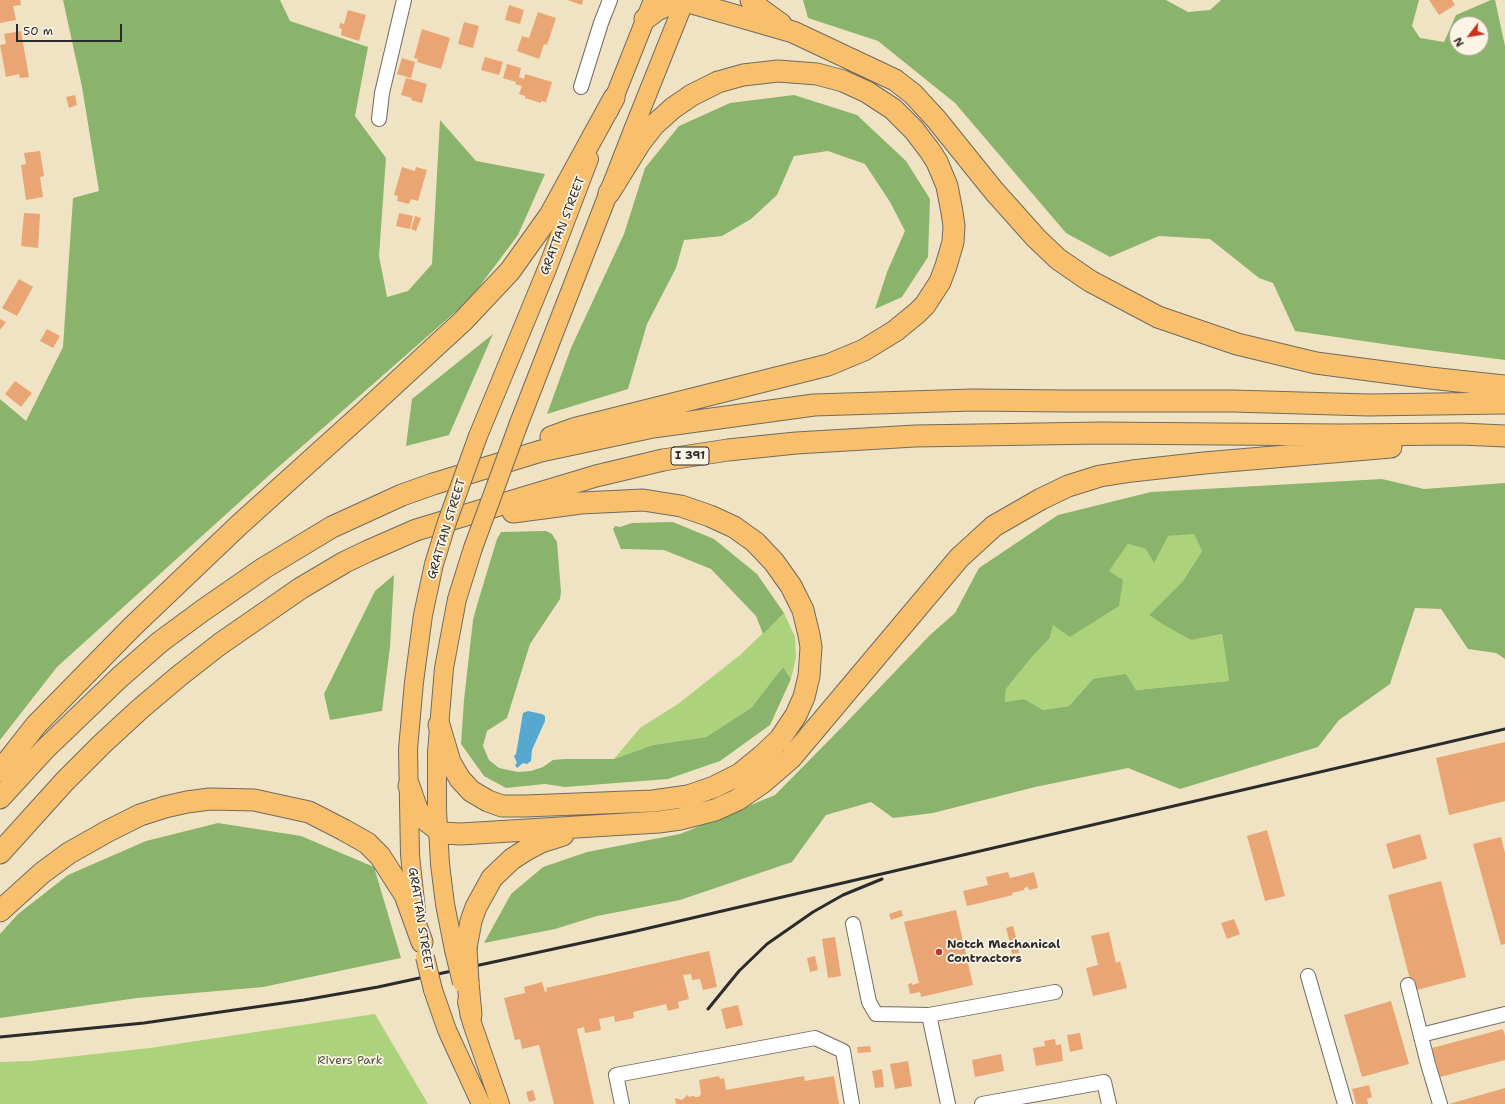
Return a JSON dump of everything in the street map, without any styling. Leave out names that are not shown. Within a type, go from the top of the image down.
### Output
[{"type":"highway","points":[[751,0],[760,10],[793,32],[896,80],[936,119],[994,191],[1058,260],[1090,281],[1158,317],[1237,344],[1316,362],[1430,378],[1505,386]]},
{"type":"highway","points":[[649,9],[657,10],[670,4],[685,1],[793,32]]},
{"type":"highway","points":[[0,798],[45,749],[120,676],[160,642],[264,568],[332,527],[379,505],[573,429],[847,359],[895,331],[917,313],[925,304],[940,282],[948,261],[954,226],[947,186],[937,162],[914,130],[892,109],[868,92],[843,81],[809,73],[778,71],[743,75],[718,82],[692,95],[673,108],[654,125],[640,143],[609,193]]},
{"type":"highway","points":[[0,771],[36,725],[132,627],[239,524],[361,415],[462,321],[510,271],[550,215],[614,98]]},
{"type":"highway","points":[[433,484],[541,451],[593,439],[653,427],[814,406],[973,400],[1226,401],[1368,405],[1505,404]]},
{"type":"highway","name":"I 391","points":[[0,854],[48,799],[102,744],[179,676],[257,618],[322,576],[368,551],[416,530],[596,476],[663,460],[728,450],[796,443],[915,436],[1044,433],[1333,435],[1461,434],[1505,437]]},
{"type":"highway","points":[[410,786],[417,809],[424,819],[442,833],[461,834],[511,830],[609,826],[659,822],[699,815],[736,800],[762,784],[791,758],[959,558],[994,526],[1041,499],[1068,486],[1100,476],[1132,471],[1204,463],[1505,437]]},
{"type":"highway","points":[[416,530],[485,515],[582,503],[644,500],[681,506],[710,516],[734,527],[755,542],[781,571],[791,586],[803,610],[809,634],[811,661],[809,676],[801,706],[789,728],[762,756],[740,774],[688,796],[629,803],[502,806],[488,801],[471,791],[460,778],[450,762],[439,725]]},
{"type":"highway","points":[[0,911],[42,873],[70,853],[108,831],[140,816],[165,807],[187,802],[210,799],[254,800],[309,812],[367,844],[380,856],[405,895],[423,950]]},
{"type":"highway","points":[[470,1015],[460,949],[471,921],[492,878],[512,859],[541,842],[560,836],[609,826]]},
{"type":"main road","points":[[460,949],[445,904],[440,864],[437,810],[437,752],[444,668],[457,599],[473,548],[519,423],[685,1]]},
{"type":"main road","name":"GRATTAN STREET","points":[[481,1104],[446,1030],[433,990],[423,950],[414,899],[410,855],[410,786],[408,749],[414,682],[423,615],[434,564],[447,522],[478,436],[547,268],[649,9]]},
{"type":"main road","points":[[470,1015],[500,1104]]},
{"type":"street","points":[[379,119],[382,93],[404,0]]},
{"type":"street","points":[[581,86],[610,0]]},
{"type":"street","points":[[853,924],[869,1002],[876,1014],[929,1015],[1055,992]]},
{"type":"street","points":[[1308,976],[1345,1104]]},
{"type":"street","points":[[1408,985],[1440,1104]]},
{"type":"street","points":[[1421,1035],[1505,1014]]},
{"type":"street","points":[[929,1015],[948,1104]]},
{"type":"street","points":[[622,1104],[616,1075],[815,1038],[843,1051],[852,1104]]},
{"type":"street","points":[[982,1104],[1104,1082],[1109,1104]]},
{"type":"green space","points":[[63,0],[280,0],[290,21],[368,47],[355,116],[386,158],[379,256],[387,297],[408,291],[432,264],[440,120],[476,161],[545,174],[518,235],[470,299],[275,470],[57,667],[0,740],[0,399],[26,421],[63,347],[73,198],[99,191],[82,87]]},
{"type":"green space","points":[[803,0],[1166,0],[1188,12],[1210,10],[1221,0],[1419,0],[1412,26],[1420,38],[1444,42],[1449,31],[1449,56],[1489,56],[1489,16],[1456,16],[1491,0],[1495,0],[1505,46],[1505,360],[1295,331],[1273,283],[1259,278],[1210,239],[1159,236],[1110,257],[1066,233],[955,103],[878,41],[808,18]]},
{"type":"green space","points":[[794,95],[857,115],[906,161],[930,199],[928,257],[902,297],[875,309],[887,272],[905,231],[890,202],[865,164],[828,151],[794,156],[777,195],[751,219],[722,236],[684,240],[676,268],[647,324],[628,389],[547,414],[571,348],[624,234],[645,168],[679,126],[730,103]]},
{"type":"green space","points":[[493,334],[449,435],[406,446],[412,399]]},
{"type":"green space","points":[[1382,479],[1424,489],[1505,483],[1505,659],[1496,653],[1468,649],[1441,609],[1415,608],[1390,684],[1339,720],[1318,747],[1180,789],[1128,768],[1035,787],[933,813],[893,818],[871,802],[826,815],[792,862],[680,900],[597,916],[555,929],[484,943],[511,894],[543,867],[587,852],[680,834],[775,795],[930,635],[955,613],[979,568],[1058,515],[1151,492]],"holes":[[[1194,534],[1202,551],[1183,581],[1149,615],[1191,640],[1222,634],[1229,681],[1136,690],[1126,674],[1093,679],[1069,706],[1043,710],[1024,699],[1005,702],[1006,689],[1032,657],[1050,638],[1053,625],[1070,637],[1119,606],[1123,580],[1109,571],[1128,544],[1146,549],[1154,563],[1168,536]]]},
{"type":"green space","points":[[673,522],[714,539],[757,574],[784,613],[763,634],[756,616],[711,569],[664,550],[621,549],[613,529],[615,526],[620,527],[632,523]]},
{"type":"green space","points":[[546,531],[552,534],[557,542],[561,592],[560,599],[530,644],[507,718],[487,731],[483,746],[489,760],[499,768],[518,772],[531,771],[543,767],[553,760],[614,759],[653,745],[706,737],[751,708],[783,667],[791,679],[770,725],[720,761],[668,779],[565,787],[545,784],[506,788],[484,776],[461,744],[464,700],[473,620],[497,539],[501,532]]},
{"type":"green space","points":[[1194,533],[1202,551],[1183,581],[1149,615],[1191,640],[1222,634],[1229,681],[1136,690],[1093,679],[1069,706],[1043,710],[1024,699],[1005,702],[1006,689],[1032,657],[1050,638],[1053,625],[1109,571],[1128,544],[1146,549],[1168,536]]},
{"type":"green space","points":[[394,575],[390,647],[382,711],[330,720],[324,694],[375,591]]},
{"type":"green space","points":[[784,613],[795,637],[796,658],[791,679],[783,667],[751,708],[706,737],[653,745],[614,759],[640,728],[678,704],[740,655]]},
{"type":"green space","points":[[218,823],[301,836],[374,867],[401,958],[263,987],[137,998],[0,1018],[0,934],[18,914],[68,875],[146,841]]},
{"type":"green space","name":"Rivers Park","points":[[375,1014],[428,1104],[0,1104],[0,1062],[31,1061],[150,1048]]},
{"type":"water","points":[[528,711],[542,714],[545,716],[545,721],[532,750],[531,761],[527,764],[523,763],[517,768],[515,765],[517,763],[514,756],[516,754],[523,713]]},
{"type":"building","points":[[0,0],[20,0],[21,5],[13,6],[16,20],[0,23]]},
{"type":"building","points":[[567,0],[583,0],[582,5]]},
{"type":"building","points":[[1429,0],[1452,0],[1455,5],[1439,15]]},
{"type":"building","points":[[509,5],[524,10],[520,24],[505,20]]},
{"type":"building","points":[[348,10],[366,15],[359,41],[341,35],[342,29],[339,28],[340,23],[344,24]]},
{"type":"building","points":[[538,12],[556,18],[547,45],[544,44],[539,59],[517,51],[522,36],[529,38]]},
{"type":"building","points":[[464,22],[479,26],[473,48],[458,44]]},
{"type":"building","points":[[422,29],[450,38],[441,69],[417,62],[418,59],[414,58]]},
{"type":"building","points":[[21,31],[29,77],[20,78],[19,74],[6,77],[0,45],[6,44],[4,34]]},
{"type":"building","points":[[485,57],[503,62],[499,75],[481,70]]},
{"type":"building","points":[[402,58],[415,62],[411,78],[397,74]]},
{"type":"building","points":[[507,64],[521,68],[519,77],[524,79],[525,74],[552,82],[546,102],[541,101],[541,103],[525,98],[525,96],[519,94],[522,86],[515,84],[516,82],[503,78]]},
{"type":"building","points":[[406,78],[427,84],[422,103],[401,95]]},
{"type":"building","points":[[75,95],[77,105],[69,108],[66,97]]},
{"type":"building","points":[[40,151],[44,176],[40,177],[43,197],[26,200],[21,165],[26,164],[24,153]]},
{"type":"building","points":[[402,167],[415,171],[416,167],[427,170],[418,201],[411,199],[409,204],[397,201],[398,196],[394,195]]},
{"type":"building","points":[[24,213],[40,214],[38,248],[21,246]]},
{"type":"building","points":[[399,213],[413,216],[410,229],[396,226]]},
{"type":"building","points":[[415,216],[421,218],[416,231],[411,229]]},
{"type":"building","points":[[19,279],[33,287],[17,316],[2,308]]},
{"type":"building","points":[[0,319],[6,322],[0,330]]},
{"type":"building","points":[[47,329],[60,336],[53,348],[40,341]]},
{"type":"building","points":[[15,381],[32,393],[21,407],[5,394]]},
{"type":"building","points":[[1505,742],[1505,801],[1449,815],[1436,758]]},
{"type":"building","points":[[1267,830],[1285,896],[1265,901],[1247,836]]},
{"type":"building","points":[[1420,834],[1427,859],[1393,869],[1386,844]]},
{"type":"building","points":[[1501,837],[1505,853],[1505,944],[1501,945],[1473,844]]},
{"type":"building","points":[[1008,872],[1010,878],[1034,872],[1038,888],[1029,890],[1028,887],[1024,888],[1024,890],[1012,893],[1013,895],[967,906],[963,891],[988,885],[986,877]]},
{"type":"building","points":[[1441,881],[1466,977],[1413,991],[1388,895]]},
{"type":"building","points":[[901,910],[903,916],[891,920],[889,914]]},
{"type":"building","name":"Notch Mechanical Contractors","points":[[956,910],[973,985],[921,997],[920,992],[910,994],[908,984],[912,983],[912,985],[919,983],[904,922]]},
{"type":"building","points":[[1234,919],[1240,934],[1227,939],[1221,923]]},
{"type":"building","points":[[1013,926],[1017,941],[1010,943],[1006,928]]},
{"type":"building","points":[[1109,932],[1116,963],[1120,961],[1127,988],[1093,996],[1086,968],[1098,965],[1091,936]]},
{"type":"building","points":[[835,937],[841,976],[828,978],[822,939]]},
{"type":"building","points":[[1017,943],[1019,953],[1012,954],[1010,944]]},
{"type":"building","points":[[709,951],[717,987],[703,990],[700,979],[692,980],[691,974],[683,975],[689,999],[678,1002],[679,1008],[668,1011],[666,1004],[633,1012],[634,1018],[615,1022],[614,1016],[599,1019],[601,1030],[585,1033],[584,1027],[577,1029],[594,1104],[554,1104],[539,1045],[522,1049],[520,1039],[515,1040],[504,998],[525,993],[524,987],[542,982],[545,992],[547,991],[546,988]]},
{"type":"building","points":[[815,956],[818,970],[810,972],[807,958]]},
{"type":"building","points":[[1391,1001],[1409,1064],[1362,1077],[1344,1015]]},
{"type":"building","points":[[738,1005],[743,1025],[726,1029],[721,1009]]},
{"type":"building","points":[[1503,1029],[1505,1036],[1505,1060],[1440,1077],[1432,1048]]},
{"type":"building","points":[[1080,1033],[1083,1049],[1070,1052],[1067,1035]]},
{"type":"building","points":[[1055,1039],[1056,1045],[1061,1044],[1063,1061],[1036,1066],[1033,1048],[1045,1046],[1044,1041]]},
{"type":"building","points":[[870,1046],[871,1052],[858,1053],[857,1047]]},
{"type":"building","points":[[1001,1054],[1004,1071],[975,1077],[972,1060]]},
{"type":"building","points":[[908,1061],[912,1086],[895,1089],[890,1064]]},
{"type":"building","points":[[882,1069],[884,1087],[875,1088],[872,1071]]},
{"type":"building","points":[[719,1076],[720,1079],[724,1078],[726,1090],[804,1076],[805,1081],[834,1076],[839,1104],[676,1104],[675,1098],[682,1100],[687,1095],[689,1097],[699,1097],[701,1094],[699,1080]]},
{"type":"building","points":[[1369,1085],[1372,1097],[1367,1099],[1368,1104],[1356,1104],[1352,1089]]},
{"type":"building","points":[[1505,1088],[1505,1104],[1449,1104]]},
{"type":"building","points":[[533,1090],[536,1100],[529,1102],[526,1092]]},
{"type":"railway","points":[[0,1037],[144,1023],[304,1000],[378,987],[632,932],[1505,729]]},
{"type":"railway","points":[[708,1009],[739,971],[767,944],[813,912],[843,895],[882,879]]},
{"type":"place","name":"Notch Mechanical Contractors","points":[[939,952]]}]
